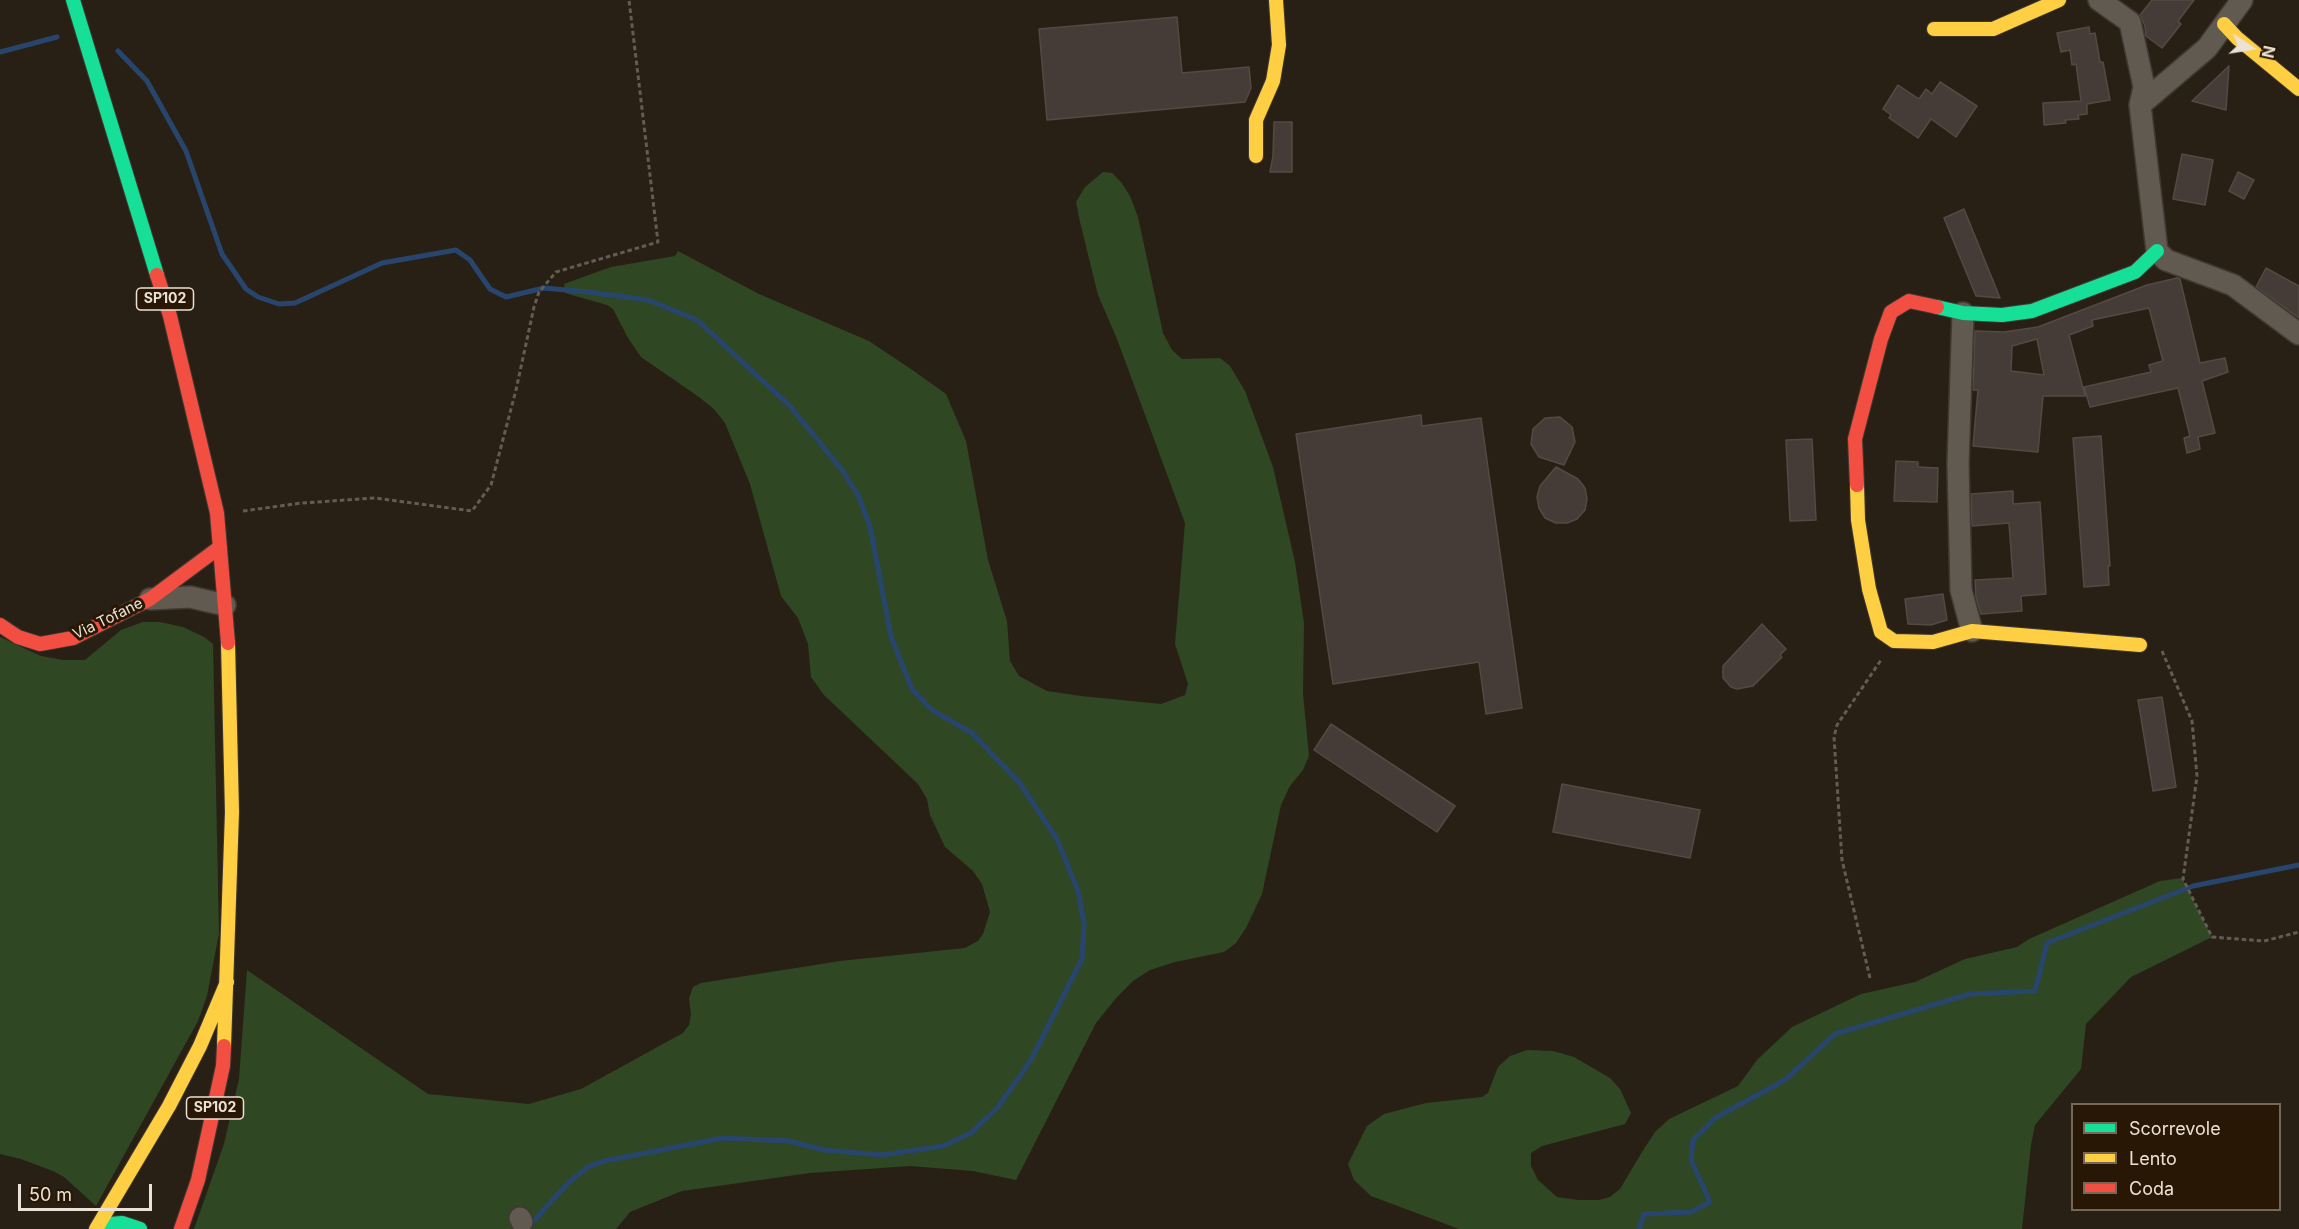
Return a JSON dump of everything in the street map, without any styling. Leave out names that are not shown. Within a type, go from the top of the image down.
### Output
[{"type":"main road","name":"SP102","points":[[73,0],[170,316],[217,513],[220,546],[228,647],[232,812],[223,1066],[198,1180],[181,1229]]},
{"type":"main road","points":[[1256,156],[1256,120],[1273,81],[1279,45],[1276,0]]},
{"type":"main road","points":[[1934,29],[1993,29],[2059,0]]},
{"type":"main road","points":[[2224,24],[2237,38],[2299,89]]},
{"type":"main road","points":[[2140,645],[1972,631],[1933,642],[1894,641],[1881,632],[1869,589],[1858,520],[1855,439],[1881,339],[1891,312],[1909,301],[1963,313],[2002,315],[2032,312],[2135,272],[2157,251]]},
{"type":"main road","name":"Via Tofane","points":[[0,625],[18,637],[40,644],[73,638],[150,599],[220,546]]},
{"type":"main road","points":[[98,1229],[169,1106],[200,1046],[227,982]]},
{"type":"main road","points":[[98,1229],[110,1224],[122,1223],[140,1229]]},
{"type":"street","points":[[2099,0],[2130,22],[2144,87],[2140,105],[2157,251],[2166,260],[2234,285],[2299,334]]},
{"type":"street","points":[[2140,105],[2206,48],[2242,0]]},
{"type":"street","points":[[1963,313],[1958,464],[1961,590],[1972,631]]},
{"type":"street","name":"Via Tofane","points":[[150,599],[190,597],[225,605]]},
{"type":"path","points":[[217,513],[302,503],[375,498],[472,511],[491,484],[516,390],[534,307],[540,292],[555,272],[658,242],[629,0]]},
{"type":"path","points":[[1870,978],[1842,860],[1834,737],[1838,725],[1857,694],[1894,641]]},
{"type":"path","points":[[2140,645],[2163,651],[2192,721],[2197,777],[2183,879],[2212,938],[2264,941],[2299,932]]},
{"type":"green space","points":[[1103,172],[1112,173],[1130,196],[1138,217],[1163,333],[1172,350],[1182,359],[1220,358],[1230,366],[1245,391],[1273,467],[1295,562],[1304,623],[1303,694],[1309,756],[1281,805],[1262,894],[1246,928],[1236,943],[1224,952],[1175,962],[1150,970],[1133,981],[1117,997],[1096,1023],[1016,1180],[973,1171],[910,1166],[810,1173],[682,1191],[630,1212],[616,1229],[194,1229],[224,1144],[239,1079],[247,970],[428,1094],[529,1104],[581,1089],[683,1033],[689,1025],[691,1015],[689,998],[693,987],[701,983],[840,961],[965,948],[978,941],[983,934],[990,912],[982,884],[973,871],[945,847],[930,815],[927,799],[918,784],[824,695],[811,677],[808,644],[798,618],[781,596],[750,484],[725,423],[714,409],[699,397],[641,357],[613,309],[607,305],[565,293],[564,284],[611,267],[675,256],[678,251],[759,294],[869,341],[911,369],[946,394],[966,441],[988,560],[1007,621],[1010,661],[1019,676],[1047,691],[1161,704],[1185,695],[1188,684],[1175,644],[1185,523],[1117,339],[1098,295],[1080,222],[1076,202],[1085,187]]},
{"type":"green space","points":[[143,622],[160,622],[183,627],[213,644],[219,933],[207,996],[198,1021],[96,1206],[64,1177],[53,1171],[0,1154],[0,637],[41,656],[63,660],[85,660],[121,630]]},
{"type":"green space","points":[[2182,878],[2212,937],[2131,977],[2086,1024],[2081,1069],[2035,1125],[2022,1229],[1459,1229],[1371,1196],[1354,1180],[1348,1164],[1367,1126],[1384,1114],[1426,1103],[1482,1097],[1488,1093],[1498,1067],[1510,1056],[1527,1050],[1553,1051],[1574,1057],[1610,1078],[1620,1089],[1631,1113],[1625,1124],[1542,1146],[1531,1153],[1531,1166],[1538,1180],[1557,1197],[1599,1200],[1610,1197],[1620,1189],[1655,1132],[1669,1119],[1738,1086],[1757,1060],[1792,1027],[1861,994],[1915,982],[1965,959],[2017,947],[2029,939],[2160,881]]},
{"type":"building","points":[[2152,0],[2194,0],[2178,21],[2181,24],[2162,48],[2146,36],[2140,15]]},
{"type":"building","points":[[1177,17],[1182,73],[1249,67],[1251,88],[1245,102],[1047,120],[1039,29]]},
{"type":"building","points":[[2089,27],[2090,34],[2095,33],[2110,100],[2087,104],[2087,114],[2078,115],[2079,119],[2044,125],[2043,103],[2081,101],[2076,64],[2072,65],[2070,50],[2061,52],[2057,33]]},
{"type":"building","points":[[2229,66],[2226,110],[2192,101]]},
{"type":"building","points":[[1940,82],[1977,106],[1956,137],[1931,119],[1918,138],[1889,118],[1891,115],[1883,109],[1898,85],[1919,99],[1926,89],[1932,94]]},
{"type":"building","points":[[1274,122],[1292,122],[1292,172],[1270,172]]},
{"type":"building","points":[[2182,154],[2213,160],[2205,205],[2173,199]]},
{"type":"building","points":[[2238,172],[2254,180],[2244,199],[2229,191]]},
{"type":"building","points":[[1964,209],[2000,298],[1976,296],[1944,218]]},
{"type":"building","points":[[2266,268],[2299,286],[2299,318],[2256,287]]},
{"type":"building","points":[[2180,279],[2200,363],[2225,358],[2228,372],[2202,381],[2215,433],[2198,437],[2200,449],[2187,453],[2184,438],[2190,436],[2178,388],[2090,407],[2084,387],[2151,372],[2149,365],[2163,361],[2149,308],[2092,320],[2093,326],[2069,335],[2085,396],[2043,396],[2038,452],[1973,446],[1978,390],[1973,390],[1975,331],[2004,332],[2038,327],[2147,285]],"holes":[[[2037,339],[2044,375],[2011,371],[2012,346]]]},
{"type":"building","points":[[1421,415],[1422,426],[1481,418],[1522,708],[1486,714],[1479,662],[1333,684],[1296,434]]},
{"type":"building","points":[[1560,417],[1572,427],[1575,442],[1564,465],[1539,457],[1531,444],[1533,429],[1545,418]]},
{"type":"building","points":[[2101,436],[2110,566],[2108,566],[2109,585],[2084,587],[2073,438]]},
{"type":"building","points":[[1812,439],[1816,520],[1790,521],[1786,440]]},
{"type":"building","points":[[1896,461],[1918,462],[1918,467],[1938,468],[1937,502],[1894,501]]},
{"type":"building","points":[[1556,467],[1578,479],[1585,488],[1587,499],[1585,510],[1577,519],[1567,523],[1556,523],[1545,518],[1539,508],[1537,497],[1540,486]]},
{"type":"building","points":[[2013,491],[2013,504],[2040,502],[2046,594],[2021,596],[2022,611],[1981,614],[1976,598],[1975,580],[2013,578],[2009,523],[1972,526],[1971,494]]},
{"type":"building","points":[[1943,594],[1947,620],[1931,625],[1908,624],[1905,599]]},
{"type":"building","points":[[1762,624],[1786,649],[1780,655],[1782,657],[1753,686],[1737,689],[1731,687],[1723,678],[1723,666]]},
{"type":"building","points":[[2162,697],[2176,787],[2153,791],[2138,700]]},
{"type":"building","points":[[1331,724],[1455,806],[1437,832],[1314,750]]},
{"type":"building","points":[[1562,784],[1700,810],[1690,858],[1553,832]]},
{"type":"waterway","points":[[0,52],[57,37]]},
{"type":"waterway","points":[[118,51],[147,81],[186,151],[222,254],[246,289],[258,297],[279,304],[295,303],[382,263],[456,250],[470,260],[490,289],[506,297],[544,288],[588,292],[648,300],[697,320],[790,406],[842,470],[858,495],[870,526],[891,637],[912,689],[932,710],[972,733],[1019,782],[1057,839],[1078,891],[1084,923],[1082,959],[1031,1060],[998,1107],[971,1133],[943,1146],[882,1155],[824,1150],[789,1141],[723,1138],[604,1161],[588,1167],[569,1182],[529,1226]]},
{"type":"waterway","points":[[1639,1229],[1644,1214],[1691,1212],[1710,1202],[1691,1160],[1693,1140],[1715,1118],[1785,1080],[1835,1034],[1970,994],[2035,991],[2047,943],[2193,886],[2299,865]]},
{"type":"traffic: fast","points":[[73,0],[157,275]]},
{"type":"traffic: fast","points":[[1937,307],[1963,313],[2002,315],[2032,311],[2135,272],[2157,251]]},
{"type":"traffic: fast","points":[[100,1229],[110,1224],[122,1223],[140,1229]]},
{"type":"traffic: slow","points":[[1256,156],[1256,120],[1273,81],[1279,45],[1276,0]]},
{"type":"traffic: slow","points":[[1934,29],[1993,29],[2059,0]]},
{"type":"traffic: slow","points":[[2224,24],[2237,38],[2299,89]]},
{"type":"traffic: slow","points":[[1857,485],[1858,520],[1869,589],[1881,632],[1894,641],[1933,642],[1972,631],[2140,645]]},
{"type":"traffic: slow","points":[[224,1046],[232,812],[228,643]]},
{"type":"traffic: slow","points":[[96,1229],[169,1106],[200,1046],[227,982]]},
{"type":"traffic: jam","points":[[157,275],[170,316],[217,513],[228,643]]},
{"type":"traffic: jam","points":[[1857,485],[1855,439],[1881,339],[1891,312],[1909,301],[1937,307]]},
{"type":"traffic: jam","points":[[0,625],[18,637],[40,644],[73,638],[150,599],[220,547]]},
{"type":"traffic: jam","points":[[181,1229],[198,1180],[223,1066],[224,1046]]}]
